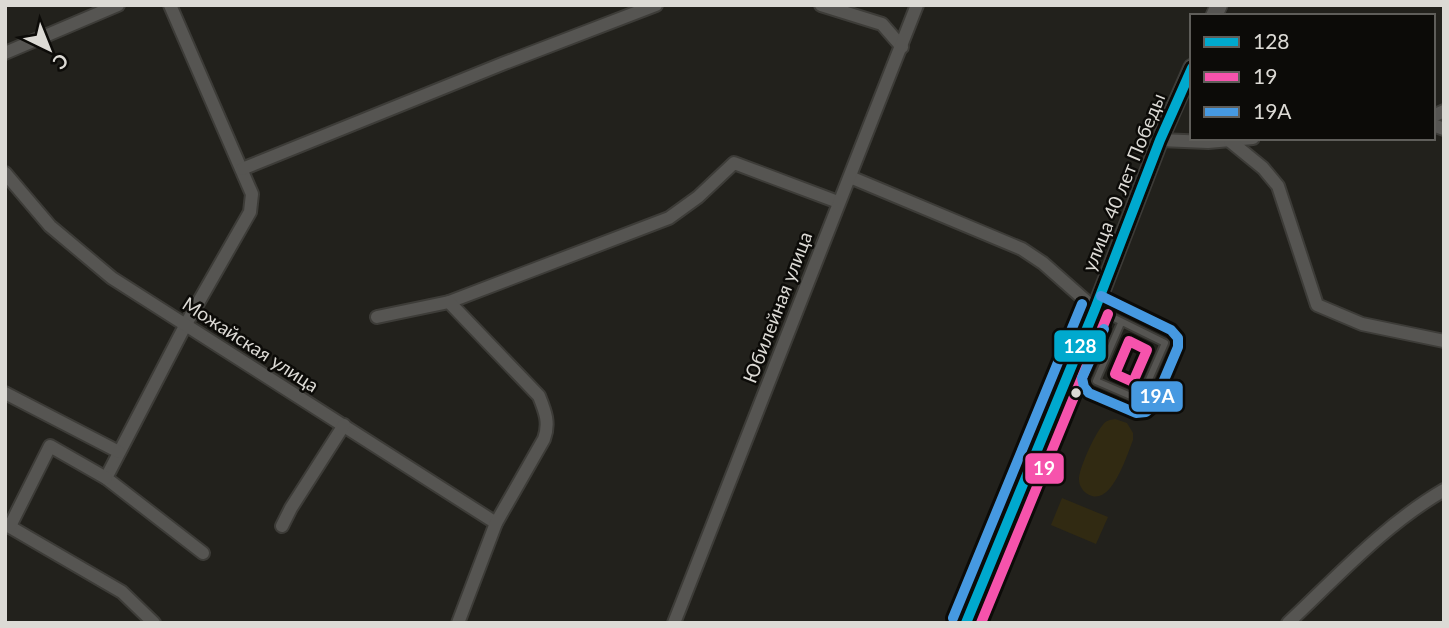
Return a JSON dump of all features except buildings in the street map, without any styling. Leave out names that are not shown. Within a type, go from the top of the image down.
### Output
[{"type":"street","points":[[5,53],[118,5]]},
{"type":"street","points":[[106,478],[186,324],[250,212],[253,194],[170,5]]},
{"type":"street","points":[[242,170],[502,64],[656,5]]},
{"type":"street","points":[[821,5],[882,24],[902,47]]},
{"type":"street","name":"Юбилейная улица","points":[[674,623],[917,5]]},
{"type":"street","name":"улица 40 лет Победы","points":[[967,623],[1095,309],[1160,140],[1190,72]]},
{"type":"street","points":[[1160,140],[1238,140]]},
{"type":"street","points":[[1230,141],[1263,168],[1278,186],[1317,305],[1363,324],[1444,341]]},
{"type":"street","points":[[377,317],[449,302],[669,218],[698,197],[734,163],[838,202]]},
{"type":"street","name":"Можайская улица","points":[[5,173],[50,226],[111,278],[496,523]]},
{"type":"street","points":[[850,177],[1022,249],[1043,263],[1095,309]]},
{"type":"street","points":[[449,302],[539,396],[547,416],[548,428],[496,523],[458,623]]},
{"type":"street","points":[[5,393],[118,452]]},
{"type":"street","points":[[282,526],[344,425]]},
{"type":"street","points":[[154,623],[122,592],[8,525],[50,446],[106,478],[203,553]]},
{"type":"street","points":[[1287,623],[1394,524],[1444,491]]},
{"type":"lane","points":[[1095,309],[1165,343],[1140,400],[1096,381],[1121,323]]},
{"type":"shaded area","points":[[1115,419],[1127,423],[1133,433],[1133,440],[1113,485],[1100,496],[1092,496],[1080,485],[1081,468],[1099,430],[1106,422]]},
{"type":"shaded area","points":[[1062,498],[1108,517],[1096,544],[1051,525]]},
{"type":"transit line","name":"128","points":[[966,623],[1095,309],[1160,140],[1190,72]]},
{"type":"transit line","name":"19А","points":[[1101,296],[1171,330],[1178,338],[1178,347],[1153,406],[1146,412],[1136,413],[1089,393],[1084,387],[1082,378],[1104,329]]},
{"type":"transit line","name":"19А","points":[[953,618],[1082,304]]},
{"type":"transit line","name":"19","points":[[981,623],[1108,314]]},
{"type":"transit line","name":"19","points":[[1129,341],[1147,350],[1133,382],[1115,374],[1129,341]]}]
